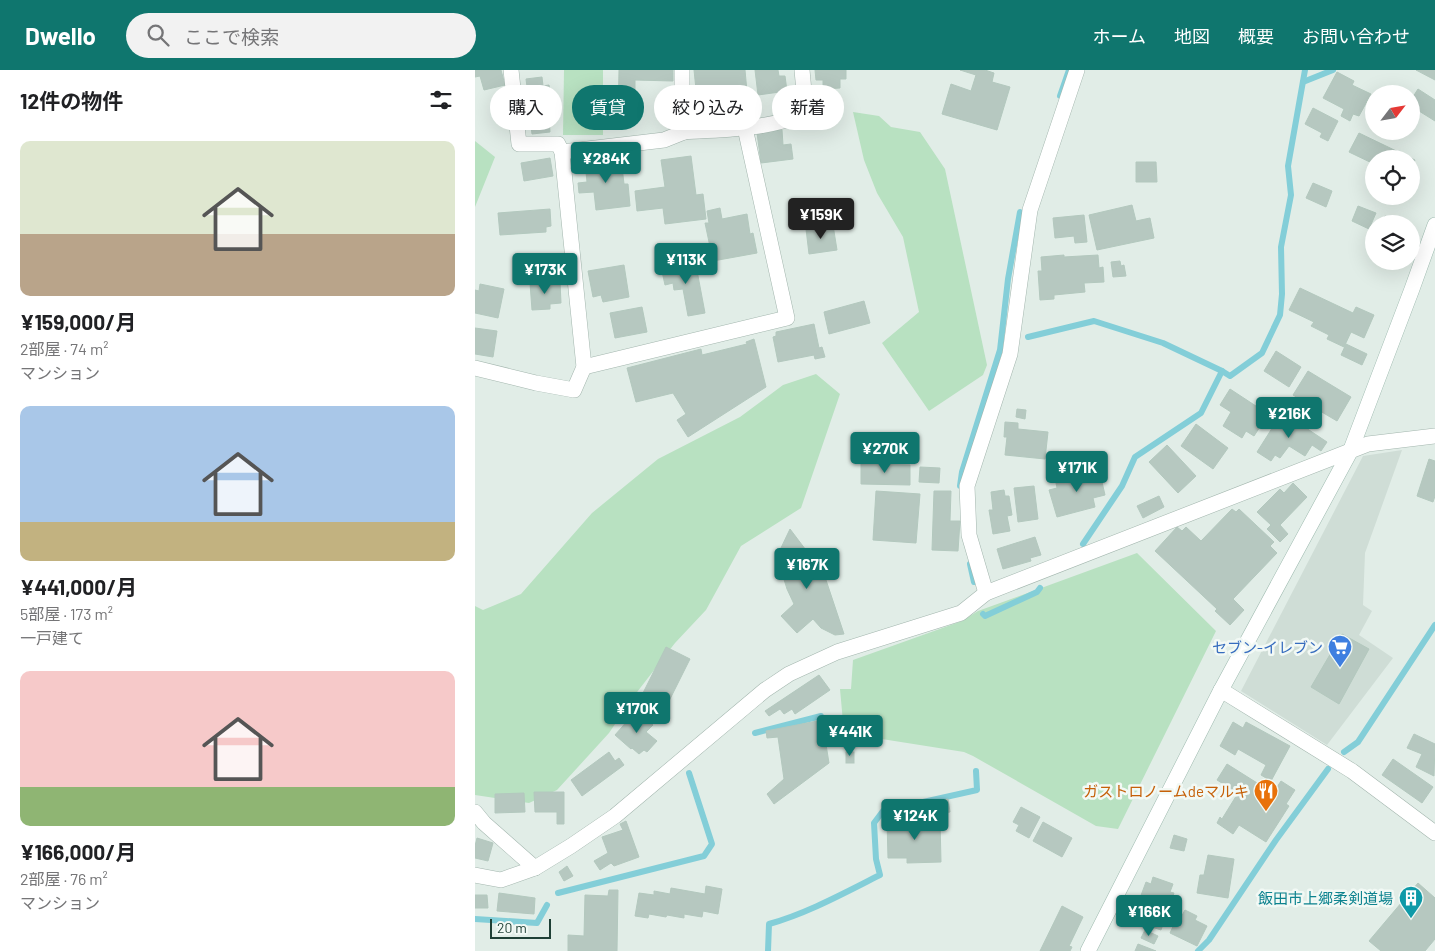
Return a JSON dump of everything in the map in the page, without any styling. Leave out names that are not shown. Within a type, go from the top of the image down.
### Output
[{"type":"street","points":[[475,368],[574,390],[584,367],[562,152],[558,144],[519,144],[511,70]]},
{"type":"street","points":[[682,70],[682,119],[684,132]]},
{"type":"street","points":[[762,125],[790,120],[806,113],[802,70]]},
{"type":"street","points":[[986,594],[969,535],[967,486],[1010,354],[1030,210],[1077,70]]},
{"type":"street","points":[[562,152],[664,140],[684,132],[714,130]]},
{"type":"street","points":[[584,367],[787,318],[745,130]]},
{"type":"street","points":[[1089,951],[1221,690],[1350,452],[1435,225]]},
{"type":"street","points":[[475,875],[501,880],[535,868],[571,846],[615,816],[758,697],[789,674],[837,652],[961,613],[986,594],[1368,444],[1435,436]]},
{"type":"street","points":[[1221,690],[1353,771],[1435,833]]},
{"type":"street","points":[[475,812],[484,823],[535,868]]},
{"type":"shaded area","points":[[1402,450],[1365,553],[1363,605],[1372,611],[1359,635],[1393,658],[1327,745],[1241,691],[1363,456]]},
{"type":"green space","points":[[564,70],[603,70],[603,85],[572,85],[572,130],[603,130],[603,135],[563,135]]},
{"type":"green space","points":[[853,112],[879,116],[891,127],[920,132],[945,169],[987,365],[983,375],[929,411],[882,343],[919,312],[903,237],[877,193],[864,160]]},
{"type":"green space","points":[[475,141],[495,157],[475,207]]},
{"type":"green space","points":[[816,374],[840,394],[801,508],[741,546],[706,610],[675,643],[634,696],[609,733],[557,790],[529,803],[475,795],[475,606],[483,610],[521,594],[592,513],[658,459],[740,417],[783,385]]},
{"type":"green space","points":[[1137,553],[1216,631],[1118,829],[1096,826],[964,752],[844,733],[840,689],[851,689],[853,660],[962,621],[978,611]]},
{"type":"building","points":[[475,70],[501,70],[505,85],[490,85],[490,89],[484,90],[480,76],[475,77]]},
{"type":"building","points":[[619,70],[673,70],[673,81],[635,80],[635,85],[619,85]]},
{"type":"building","points":[[694,70],[745,70],[746,85],[696,85]]},
{"type":"building","points":[[755,70],[778,70],[779,76],[785,76],[786,85],[772,85],[772,93],[762,94],[762,85],[757,85]]},
{"type":"building","points":[[815,70],[846,70],[846,79],[840,79],[840,85],[823,85],[823,80],[816,80]]},
{"type":"building","points":[[960,70],[985,70],[994,73],[992,82],[1010,87],[997,130],[942,114],[951,84],[971,91],[976,75]]},
{"type":"building","points":[[1416,70],[1435,70],[1435,80]]},
{"type":"building","points":[[1337,72],[1354,81],[1352,85],[1365,91],[1365,105],[1359,116],[1353,114],[1350,121],[1341,116],[1344,109],[1323,98]]},
{"type":"building","points":[[542,77],[543,85],[527,85],[526,79]]},
{"type":"building","points":[[1420,90],[1435,100],[1435,121],[1420,112]]},
{"type":"building","points":[[1313,108],[1338,121],[1328,141],[1320,137],[1322,133],[1305,124]]},
{"type":"building","points":[[531,130],[550,130],[550,132],[532,134]]},
{"type":"building","points":[[782,130],[783,145],[791,144],[793,159],[761,163],[757,133]]},
{"type":"building","points":[[1359,133],[1365,136],[1365,140],[1374,140],[1394,150],[1365,150],[1365,160],[1349,152]]},
{"type":"building","points":[[691,156],[696,195],[703,194],[706,219],[665,224],[663,208],[637,211],[635,191],[665,187],[661,160]]},
{"type":"building","points":[[550,158],[553,176],[524,181],[521,163]]},
{"type":"building","points":[[621,158],[624,184],[628,184],[630,206],[596,210],[594,192],[579,193],[578,183],[587,182],[585,162]]},
{"type":"building","points":[[1136,162],[1156,162],[1157,182],[1136,182]]},
{"type":"building","points":[[1313,183],[1332,191],[1326,207],[1306,198]]},
{"type":"building","points":[[1132,205],[1136,221],[1150,218],[1154,238],[1097,250],[1089,215]]},
{"type":"building","points":[[1358,206],[1376,213],[1375,215],[1365,215],[1365,227],[1352,221]]},
{"type":"building","points":[[720,208],[722,219],[747,214],[750,234],[753,233],[757,253],[713,261],[705,223],[709,223],[707,211]]},
{"type":"building","points":[[550,209],[551,226],[546,227],[546,232],[500,235],[498,213]]},
{"type":"building","points":[[1084,215],[1087,242],[1075,243],[1074,236],[1055,238],[1053,218]]},
{"type":"building","points":[[833,225],[837,250],[809,254],[806,229]]},
{"type":"building","points":[[1064,255],[1064,257],[1098,255],[1099,268],[1103,267],[1104,282],[1084,283],[1085,292],[1054,295],[1054,299],[1040,300],[1038,271],[1042,271],[1041,257]]},
{"type":"building","points":[[695,260],[705,313],[688,316],[683,289],[674,290],[673,283],[665,285],[661,267]]},
{"type":"building","points":[[1120,261],[1121,266],[1124,265],[1126,276],[1113,277],[1111,262]]},
{"type":"building","points":[[624,265],[629,297],[603,302],[601,295],[593,297],[588,271]]},
{"type":"building","points":[[560,282],[561,303],[550,304],[550,309],[532,310],[530,283]]},
{"type":"building","points":[[480,284],[504,289],[498,318],[475,313],[475,290],[479,291]]},
{"type":"building","points":[[1300,288],[1353,313],[1356,307],[1374,315],[1364,338],[1351,332],[1344,347],[1327,339],[1329,335],[1311,326],[1314,322],[1289,310]]},
{"type":"building","points":[[864,301],[870,323],[829,334],[824,312]]},
{"type":"building","points":[[642,307],[647,332],[615,338],[610,313]]},
{"type":"building","points":[[814,324],[819,348],[822,347],[825,357],[815,359],[814,355],[778,362],[773,337],[776,336],[776,332]]},
{"type":"building","points":[[475,328],[497,331],[493,357],[475,354]]},
{"type":"building","points":[[754,339],[766,387],[688,437],[677,420],[686,414],[673,393],[636,402],[627,368],[701,349],[702,355],[747,344],[746,342]]},
{"type":"building","points":[[1346,344],[1367,354],[1362,365],[1341,355]]},
{"type":"building","points":[[1276,351],[1301,367],[1289,387],[1264,371]]},
{"type":"building","points":[[1308,371],[1351,397],[1337,421],[1293,395]]},
{"type":"building","points":[[1230,389],[1262,410],[1259,415],[1265,419],[1254,436],[1246,431],[1242,438],[1223,426],[1231,412],[1220,405]]},
{"type":"building","points":[[1017,409],[1026,410],[1025,419],[1016,417]]},
{"type":"building","points":[[1285,414],[1327,442],[1321,451],[1312,445],[1305,456],[1289,446],[1280,458],[1275,455],[1271,461],[1257,452],[1276,422],[1279,424]]},
{"type":"building","points":[[1005,422],[1018,423],[1018,429],[1048,432],[1045,459],[1005,455],[1007,437],[1004,437]]},
{"type":"building","points":[[1196,424],[1228,448],[1213,469],[1181,446]]},
{"type":"building","points":[[1167,445],[1196,476],[1178,493],[1149,462]]},
{"type":"building","points":[[1429,459],[1435,461],[1435,496],[1433,502],[1417,496]]},
{"type":"building","points":[[861,464],[910,465],[910,485],[861,484]]},
{"type":"building","points":[[920,467],[940,468],[939,483],[919,482]]},
{"type":"building","points":[[1099,469],[1105,495],[1093,498],[1095,507],[1057,517],[1049,490],[1057,488],[1056,483],[1073,478],[1072,476]]},
{"type":"building","points":[[1293,483],[1307,497],[1280,525],[1288,534],[1280,542],[1267,529],[1271,525],[1257,512],[1280,489],[1284,493]]},
{"type":"building","points":[[1034,486],[1038,519],[1018,522],[1014,488]]},
{"type":"building","points":[[1004,490],[1005,496],[1009,496],[1012,515],[1007,516],[1010,531],[993,534],[989,510],[993,510],[991,492]]},
{"type":"building","points":[[876,491],[920,494],[916,543],[873,540]]},
{"type":"building","points":[[934,491],[951,491],[950,521],[960,521],[958,551],[932,550]]},
{"type":"building","points":[[1159,496],[1164,507],[1143,518],[1137,506]]},
{"type":"building","points":[[1232,509],[1236,512],[1239,509],[1274,542],[1270,546],[1277,553],[1233,599],[1244,610],[1230,625],[1215,611],[1217,609],[1155,551],[1177,527],[1182,531],[1186,527],[1201,541]]},
{"type":"building","points":[[790,529],[824,574],[844,634],[835,635],[821,628],[813,619],[797,633],[781,616],[794,604],[782,573],[780,550]]},
{"type":"building","points":[[1035,537],[1041,555],[1030,558],[1031,561],[1003,569],[997,549]]},
{"type":"building","name":"セブン-イレブン","points":[[1342,634],[1369,649],[1339,704],[1311,687]]},
{"type":"building","points":[[666,647],[690,659],[665,709],[641,697]]},
{"type":"building","points":[[819,675],[830,690],[795,714],[792,709],[784,714],[780,709],[769,716],[765,711]]},
{"type":"building","points":[[636,711],[653,725],[646,732],[657,741],[647,752],[644,750],[639,754],[615,735]]},
{"type":"building","points":[[822,720],[829,763],[774,804],[767,794],[784,779],[778,737],[767,738],[766,731]]},
{"type":"building","points":[[1233,722],[1243,728],[1246,722],[1290,746],[1271,781],[1261,775],[1266,765],[1238,749],[1235,755],[1220,746]]},
{"type":"building","points":[[1414,734],[1435,744],[1434,776],[1416,767],[1422,754],[1407,748]]},
{"type":"building","points":[[609,752],[615,761],[619,758],[624,765],[582,796],[571,780]]},
{"type":"building","points":[[846,752],[854,752],[854,763],[846,763]]},
{"type":"building","points":[[1393,759],[1433,787],[1422,803],[1382,775]]},
{"type":"building","points":[[1227,764],[1273,793],[1281,781],[1295,790],[1286,804],[1289,806],[1266,842],[1239,825],[1233,834],[1217,823],[1220,817],[1222,819],[1238,793],[1217,780]]},
{"type":"building","points":[[534,792],[564,792],[564,824],[557,824],[557,812],[535,812]]},
{"type":"building","points":[[524,793],[525,812],[495,813],[495,794]]},
{"type":"building","points":[[948,799],[950,812],[933,815],[931,802]]},
{"type":"building","points":[[1021,807],[1040,817],[1029,838],[1016,831],[1019,825],[1013,822]]},
{"type":"building","points":[[626,821],[639,857],[614,866],[611,863],[600,870],[594,861],[608,853],[602,837],[623,830],[620,824]]},
{"type":"building","points":[[887,821],[940,821],[941,862],[907,863],[907,858],[888,858]]},
{"type":"building","points":[[1043,822],[1072,838],[1062,857],[1033,841]]},
{"type":"building","points":[[1174,835],[1187,839],[1184,851],[1170,848]]},
{"type":"building","points":[[477,838],[493,843],[488,861],[475,858]]},
{"type":"building","points":[[1208,855],[1234,859],[1228,898],[1197,893],[1200,875],[1204,875]]},
{"type":"building","points":[[567,866],[573,876],[564,881],[559,872]]},
{"type":"building","points":[[1153,877],[1173,884],[1170,892],[1174,893],[1161,930],[1143,924],[1149,908],[1141,905],[1143,899],[1140,898],[1146,882],[1151,884]]},
{"type":"building","name":"飯田市上郷柔剣道場","points":[[1418,883],[1435,898],[1435,939],[1425,951],[1381,951],[1369,941]]},
{"type":"building","points":[[706,886],[722,889],[718,914],[703,911],[702,917],[684,914],[684,918],[649,914],[648,918],[635,916],[639,893],[654,895],[654,891],[670,894],[671,888],[705,894]]},
{"type":"building","points":[[609,890],[618,890],[617,951],[568,951],[568,935],[584,936],[585,895],[608,896]]},
{"type":"building","points":[[499,893],[535,898],[534,914],[497,911]]},
{"type":"building","points":[[475,895],[487,895],[488,908],[475,908]]},
{"type":"building","points":[[1062,906],[1083,917],[1069,946],[1072,947],[1070,951],[1040,951]]},
{"type":"building","points":[[1185,910],[1197,916],[1195,920],[1207,926],[1197,946],[1170,933],[1177,918],[1180,919]]},
{"type":"building","points":[[1145,930],[1158,936],[1154,944],[1141,938]]},
{"type":"building","points":[[1138,944],[1156,951],[1135,951]]},
{"type":"waterway","points":[[1060,96],[1069,70]]},
{"type":"waterway","points":[[1083,544],[1122,486],[1135,457],[1201,413],[1222,371],[1230,376],[1262,353],[1280,315],[1282,294],[1281,247],[1291,195],[1288,166],[1305,70]]},
{"type":"waterway","points":[[1303,82],[1333,70]]},
{"type":"waterway","points":[[960,486],[962,472],[1000,350],[1008,279],[1020,212]]},
{"type":"waterway","points":[[1028,337],[1094,321],[1163,343],[1222,371]]},
{"type":"waterway","points":[[970,564],[974,582]]},
{"type":"waterway","points":[[983,614],[985,616],[1037,592],[1040,588]]},
{"type":"waterway","points":[[1344,752],[1358,742],[1435,625]]},
{"type":"waterway","points":[[755,733],[821,716]]},
{"type":"waterway","points":[[1198,951],[1209,940],[1276,840],[1328,769]]},
{"type":"waterway","points":[[768,951],[769,924],[812,908],[880,875],[876,859],[874,823],[883,811],[977,790],[976,771]]},
{"type":"waterway","points":[[558,893],[704,856],[712,844],[689,773]]},
{"type":"waterway","points":[[475,919],[537,923],[547,905]]},
{"type":"place","name":"セブン-イレブン","points":[[1340,668]]},
{"type":"place","name":"ガストロノームdeマルキ","points":[[1266,812]]},
{"type":"place","name":"飯田市上郷柔剣道場","points":[[1411,919]]}]
